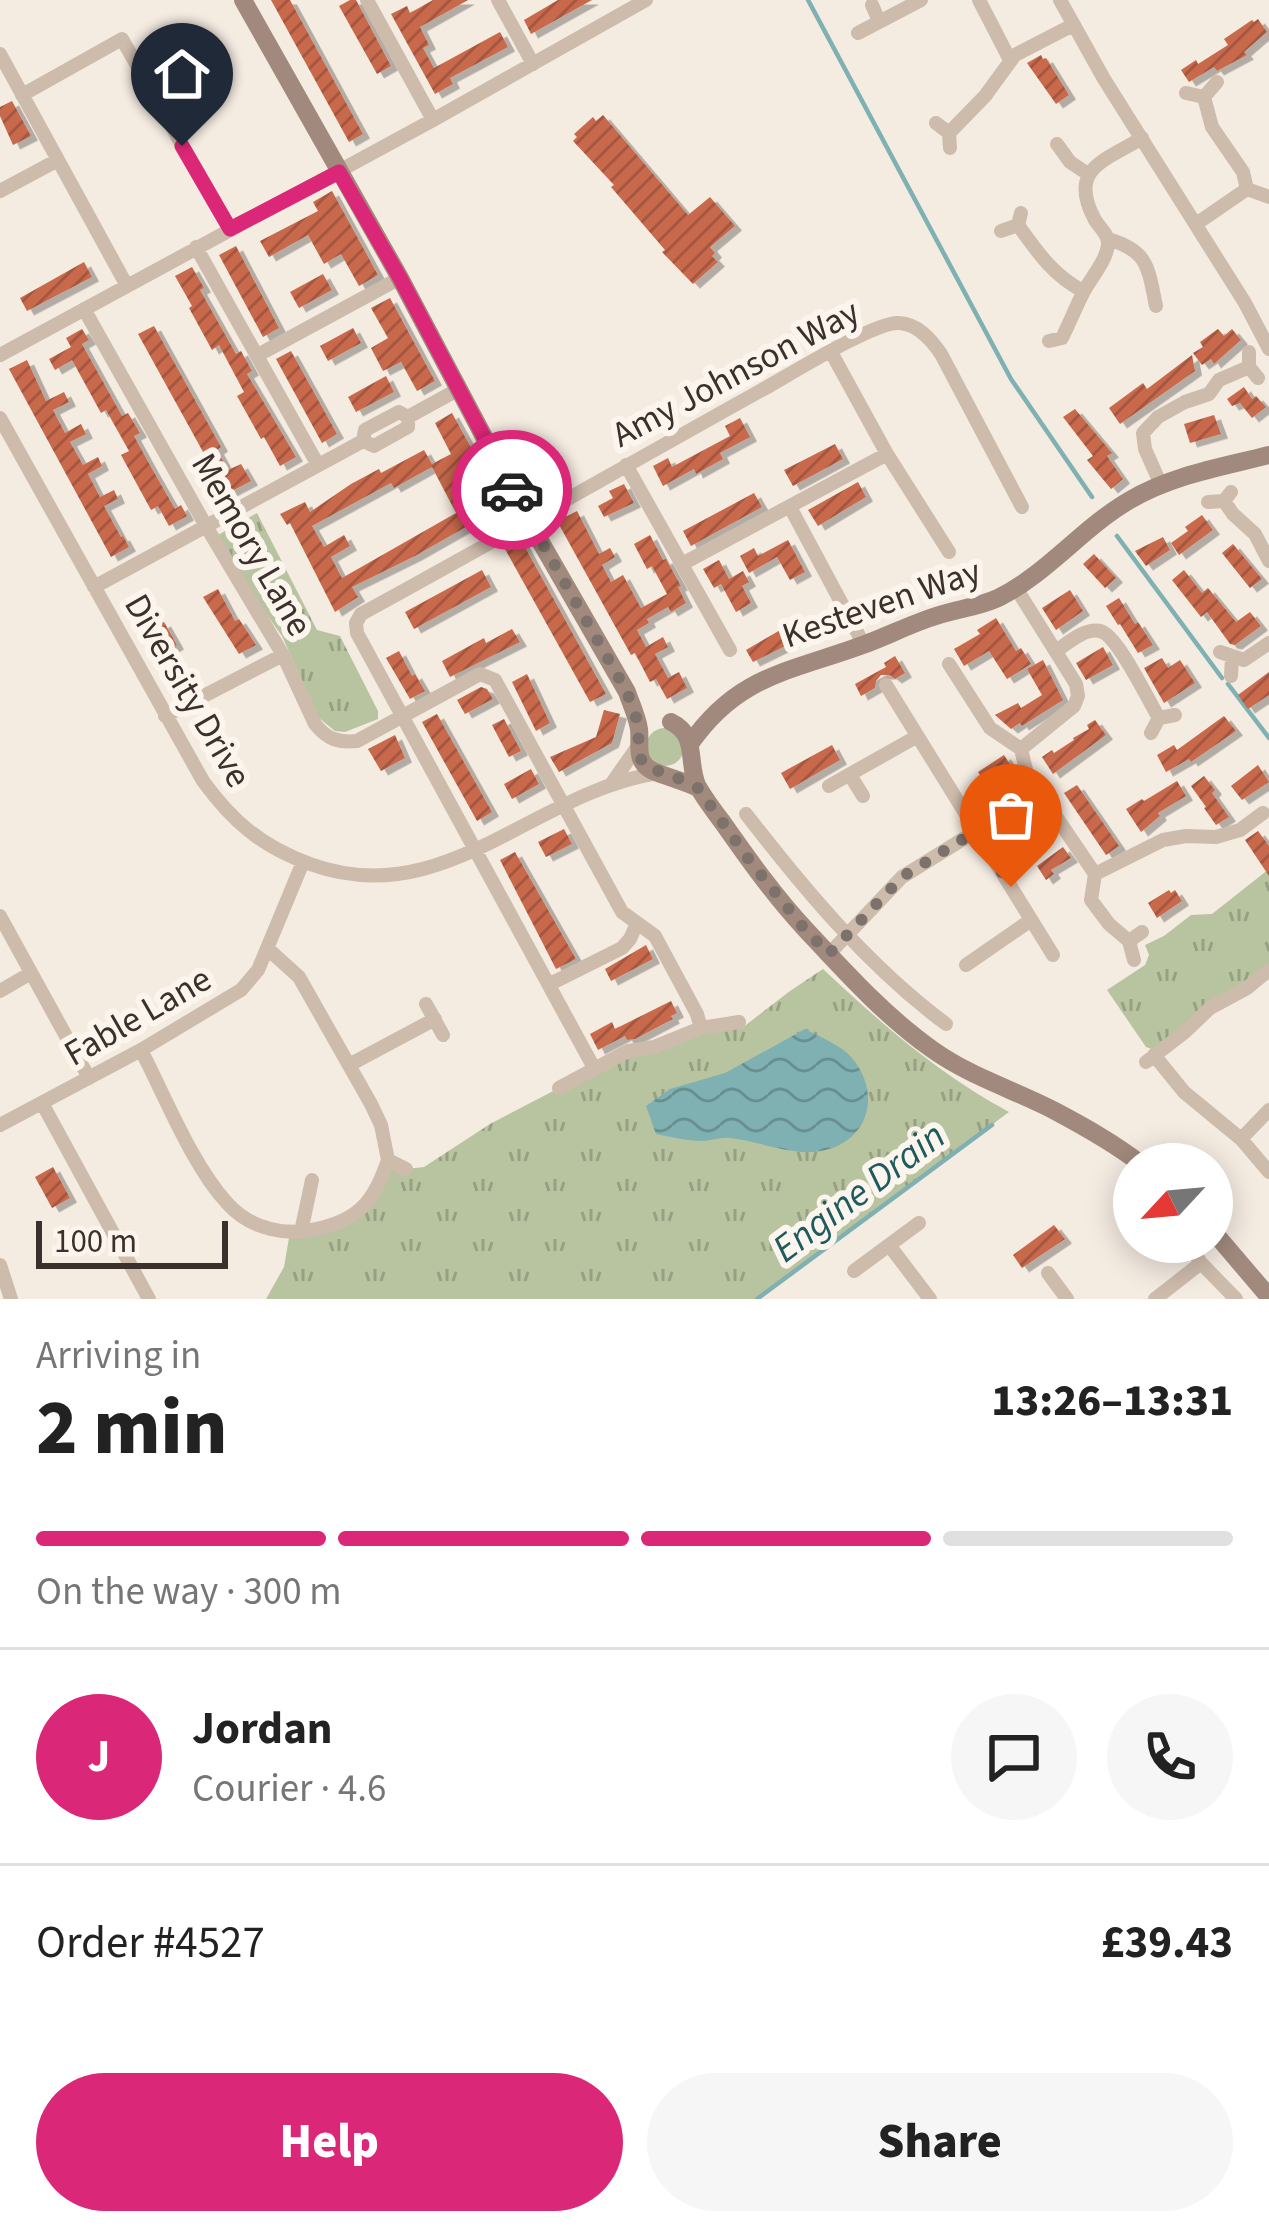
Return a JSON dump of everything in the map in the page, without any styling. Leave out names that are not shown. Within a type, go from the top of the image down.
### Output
[{"type":"street","points":[[243,0],[400,278],[527,520],[627,692],[643,763],[698,788]]},
{"type":"street","points":[[387,0],[370,4],[433,120]]},
{"type":"street","points":[[498,0],[532,64]]},
{"type":"street","points":[[0,355],[646,0]]},
{"type":"street","points":[[858,33],[921,0]]},
{"type":"street","points":[[980,0],[1010,60]]},
{"type":"street","points":[[1060,0],[1268,343]]},
{"type":"street","points":[[872,5],[879,21]]},
{"type":"street","points":[[945,134],[985,96],[1010,60],[1073,25]]},
{"type":"street","points":[[22,95],[122,39],[230,229]]},
{"type":"street","points":[[0,54],[127,286]]},
{"type":"street","points":[[1204,97],[1216,82]]},
{"type":"street","points":[[1186,93],[1204,97]]},
{"type":"street","points":[[1204,97],[1212,127],[1243,172],[1247,189]]},
{"type":"street","points":[[1063,341],[1108,248],[1085,193],[1088,174],[1095,164],[1142,138]]},
{"type":"street","points":[[1057,144],[1070,162],[1088,174]]},
{"type":"street","points":[[0,191],[58,160]]},
{"type":"street","points":[[1196,224],[1247,189]]},
{"type":"street","points":[[1247,189],[1269,197]]},
{"type":"street","points":[[1001,231],[1019,219],[1043,261],[1061,279],[1084,291]]},
{"type":"street","points":[[1108,239],[1131,245],[1146,261],[1155,309]]},
{"type":"street","points":[[196,247],[318,465]]},
{"type":"street","points":[[258,355],[400,278]]},
{"type":"street","name":"Memory Lane","points":[[84,309],[283,656],[315,724],[334,740],[357,741],[404,717]]},
{"type":"street","name":"Amy Johnson Way","points":[[527,520],[872,329],[896,322],[916,327],[931,339],[1022,507]]},
{"type":"street","points":[[831,352],[887,454],[949,552]]},
{"type":"street","points":[[1161,485],[1143,433],[1158,417],[1209,394],[1219,380],[1252,366]]},
{"type":"street","points":[[94,587],[363,441],[365,430],[399,412],[408,417],[459,389]]},
{"type":"street","name":"Diversity Drive","points":[[0,418],[203,781],[227,814],[283,854],[353,875],[394,875],[438,867],[612,783],[662,773]]},
{"type":"street","points":[[682,564],[887,454]]},
{"type":"street","name":"Kesteven Way","points":[[690,749],[707,720],[738,693],[777,673],[992,601],[1016,589],[1129,500],[1161,485],[1269,455]]},
{"type":"street","points":[[626,465],[724,627],[730,650]]},
{"type":"street","points":[[1221,498],[1255,534],[1269,561]]},
{"type":"street","points":[[790,507],[864,645]]},
{"type":"street","name":"Memory Lane","points":[[527,520],[361,614],[357,633],[595,1068]]},
{"type":"street","points":[[939,534],[954,527]]},
{"type":"street","points":[[1016,589],[1076,684],[1078,696],[1073,706],[1021,748]]},
{"type":"street","points":[[1056,651],[1085,632],[1097,630],[1112,636],[1167,717],[1151,733]]},
{"type":"street","points":[[1231,676],[1226,655],[1244,660],[1269,643]]},
{"type":"street","points":[[165,716],[283,656]]},
{"type":"street","points":[[949,664],[960,695],[990,728],[1021,748],[1027,774],[1095,874],[1091,900],[1109,924],[1136,937],[1134,960]]},
{"type":"street","points":[[404,717],[481,674],[500,687],[622,912],[655,936],[701,1028]]},
{"type":"street","points":[[886,685],[1053,955]]},
{"type":"street","points":[[627,692],[684,729],[698,788],[803,927],[867,994],[934,1050],[1113,1144]]},
{"type":"street","points":[[612,783],[652,724],[707,720]]},
{"type":"street","points":[[829,787],[916,736]]},
{"type":"street","points":[[662,773],[682,767],[690,749]]},
{"type":"street","points":[[850,775],[863,796]]},
{"type":"street","points":[[1095,874],[1163,840],[1216,837],[1240,830],[1263,812]]},
{"type":"street","points":[[746,814],[875,966],[946,1024]]},
{"type":"street","points":[[1185,819],[1186,836]]},
{"type":"street","points":[[829,954],[855,939],[902,877],[976,831]]},
{"type":"street","name":"Fable Lane","points":[[0,1125],[241,990],[258,970],[303,862]]},
{"type":"street","points":[[0,916],[89,1078]]},
{"type":"street","points":[[966,965],[1031,920]]},
{"type":"street","points":[[550,985],[622,948],[637,923]]},
{"type":"street","points":[[141,1049],[199,1161],[226,1202],[264,1228],[282,1232],[336,1224],[358,1211],[379,1186],[388,1160],[381,1125],[298,977],[268,949]]},
{"type":"street","points":[[1269,970],[1210,1007],[1150,1058],[1241,1139],[1269,1172]]},
{"type":"street","points":[[0,991],[32,973]]},
{"type":"street","points":[[926,1009],[937,996]]},
{"type":"street","points":[[426,1004],[443,1035]]},
{"type":"street","points":[[349,1065],[435,1019]]},
{"type":"street","points":[[559,1088],[628,1051],[654,1047],[701,1028],[739,1022]]},
{"type":"street","points":[[42,1103],[149,1299]]},
{"type":"street","points":[[1241,1139],[1269,1110]]},
{"type":"street","points":[[388,1160],[406,1168]]},
{"type":"street","points":[[301,1232],[312,1180]]},
{"type":"street","points":[[854,1270],[919,1222]]},
{"type":"street","points":[[889,1245],[930,1299]]},
{"type":"street","points":[[1233,1255],[1269,1297]]},
{"type":"street","points":[[1155,1299],[1201,1263],[1235,1299]]},
{"type":"street","points":[[0,1264],[10,1299]]},
{"type":"street","points":[[1048,1273],[1067,1299]]},
{"type":"green space","points":[[257,513],[317,630],[340,636],[378,719],[345,732],[335,731],[319,718],[282,636],[218,535]]},
{"type":"green space","points":[[665,728],[678,734],[684,747],[678,760],[665,766],[652,760],[646,747],[652,734]]},
{"type":"green space","points":[[1269,869],[1269,966],[1154,1050],[1146,1047],[1107,990],[1145,965],[1149,955],[1145,945],[1191,915],[1212,914]]},
{"type":"green space","points":[[823,969],[912,1047],[1009,1112],[757,1299],[266,1299],[284,1267],[290,1232],[348,1219],[388,1160],[406,1169],[424,1167],[490,1124],[559,1088],[691,1030],[742,1028]]},
{"type":"water","points":[[805,1029],[842,1049],[862,1073],[868,1104],[857,1131],[846,1141],[802,1152],[730,1138],[696,1141],[656,1134],[646,1106],[670,1089],[725,1073]]},
{"type":"building","points":[[271,0],[290,0],[363,134],[349,142]]},
{"type":"building","points":[[356,0],[391,66],[377,74],[339,6]]},
{"type":"building","points":[[433,0],[468,0],[420,27],[429,45],[423,48],[434,68],[500,32],[508,47],[450,78],[453,84],[435,94],[391,14],[407,6],[410,13]]},
{"type":"building","points":[[558,0],[592,0],[531,34],[524,20]]},
{"type":"building","points":[[1258,19],[1267,32],[1244,52],[1247,55],[1189,82],[1181,70],[1228,45],[1224,39]]},
{"type":"building","points":[[1041,55],[1069,95],[1056,104],[1027,63]]},
{"type":"building","points":[[12,101],[31,136],[13,145],[0,116],[0,107]]},
{"type":"building","points":[[603,115],[688,215],[710,197],[735,226],[710,247],[718,262],[693,284],[573,141],[574,134],[593,117],[596,121]]},
{"type":"building","points":[[332,191],[378,275],[359,286],[341,254],[324,264],[308,235],[269,257],[260,241],[318,211],[313,202]]},
{"type":"building","points":[[236,246],[279,328],[263,337],[219,255]]},
{"type":"building","points":[[84,262],[92,277],[27,311],[20,298]]},
{"type":"building","points":[[192,267],[204,288],[200,290],[236,354],[241,351],[252,371],[247,374],[296,457],[280,466],[237,396],[244,392],[219,345],[212,350],[189,308],[175,276]]},
{"type":"building","points":[[323,274],[332,290],[299,308],[290,292]]},
{"type":"building","points":[[390,298],[435,381],[417,391],[401,362],[383,371],[371,348],[388,338],[371,308]]},
{"type":"building","points":[[154,326],[221,447],[217,450],[228,470],[241,464],[251,481],[213,501],[202,477],[213,470],[138,334]]},
{"type":"building","points":[[353,328],[361,343],[328,361],[320,346]]},
{"type":"building","points":[[82,329],[89,340],[82,344],[122,416],[128,413],[140,433],[134,436],[175,509],[181,505],[187,516],[169,526],[158,506],[151,510],[121,455],[129,451],[72,360],[55,370],[49,359],[71,347],[66,338]]},
{"type":"building","points":[[1218,329],[1224,336],[1232,329],[1241,340],[1214,364],[1211,359],[1202,365],[1193,353]]},
{"type":"building","points":[[291,351],[337,434],[322,443],[276,359]]},
{"type":"building","points":[[1192,355],[1195,371],[1120,424],[1109,408],[1143,383],[1147,389]]},
{"type":"building","points":[[27,360],[46,401],[64,392],[69,402],[53,410],[65,433],[81,424],[86,434],[70,442],[83,465],[98,457],[102,466],[88,474],[100,497],[114,490],[118,499],[104,506],[129,547],[111,557],[9,369]]},
{"type":"building","points":[[386,376],[394,392],[356,412],[348,397]]},
{"type":"building","points":[[1244,387],[1266,407],[1252,418],[1240,403],[1232,406],[1227,399]]},
{"type":"building","points":[[1075,409],[1112,453],[1107,456],[1123,479],[1111,489],[1087,460],[1093,456],[1063,417]]},
{"type":"building","points":[[452,413],[508,515],[490,525],[483,513],[415,556],[352,587],[358,597],[335,612],[290,523],[280,514],[305,502],[310,512],[351,484],[424,450],[432,464],[451,454],[435,423]],"holes":[[[432,467],[456,513],[342,578],[331,557],[350,546],[344,535],[324,547],[312,526],[391,483],[394,488]]]},
{"type":"building","points":[[1214,415],[1221,434],[1190,443],[1184,424]]},
{"type":"building","points":[[740,418],[750,437],[720,453],[723,459],[663,486],[653,466],[668,458],[672,467],[730,436],[725,426]]},
{"type":"building","points":[[835,444],[843,459],[793,486],[784,470]]},
{"type":"building","points":[[858,482],[866,497],[818,526],[808,510]]},
{"type":"building","points":[[624,484],[634,503],[604,517],[598,506],[613,498],[609,491]]},
{"type":"building","points":[[754,493],[762,507],[691,546],[683,531]]},
{"type":"building","points":[[577,511],[599,554],[610,548],[615,557],[602,565],[611,582],[623,575],[641,608],[667,594],[634,544],[650,535],[681,586],[686,603],[671,612],[668,607],[637,630],[646,647],[663,637],[668,647],[655,654],[668,678],[679,672],[687,688],[667,699],[656,679],[650,682],[635,653],[631,655],[557,521]]},
{"type":"building","points":[[1202,515],[1213,530],[1179,555],[1171,543]]},
{"type":"building","points":[[1163,537],[1170,550],[1146,566],[1135,551]]},
{"type":"building","points":[[521,540],[606,694],[590,702],[505,549]]},
{"type":"building","points":[[788,540],[805,572],[790,580],[777,557],[749,573],[740,556],[754,548],[758,556]]},
{"type":"building","points":[[1233,544],[1262,579],[1250,588],[1222,553]]},
{"type":"building","points":[[1094,554],[1116,578],[1105,588],[1083,564]]},
{"type":"building","points":[[719,560],[729,579],[743,571],[749,582],[742,586],[751,603],[736,612],[721,584],[714,588],[703,569]]},
{"type":"building","points":[[482,570],[491,587],[414,629],[405,612]]},
{"type":"building","points":[[1184,570],[1202,593],[1208,588],[1236,622],[1250,612],[1261,626],[1230,644],[1207,612],[1201,617],[1172,580]]},
{"type":"building","points":[[218,589],[235,621],[239,619],[256,645],[239,654],[203,597]]},
{"type":"building","points":[[1070,590],[1083,611],[1056,630],[1042,608]]},
{"type":"building","points":[[1119,598],[1153,645],[1138,653],[1106,606]]},
{"type":"building","points":[[816,617],[822,628],[753,662],[746,650],[801,618],[804,623]]},
{"type":"building","points":[[996,618],[1016,651],[1021,648],[1031,664],[1007,679],[989,651],[964,666],[954,649]]},
{"type":"building","points":[[164,622],[177,645],[162,654],[148,630]]},
{"type":"building","points":[[512,629],[520,642],[450,677],[442,661]]},
{"type":"building","points":[[1103,647],[1113,665],[1086,680],[1076,663]]},
{"type":"building","points":[[399,651],[425,691],[410,699],[386,658]]},
{"type":"building","points":[[895,656],[905,673],[895,679],[881,675],[875,688],[861,696],[855,684],[886,667],[884,663]]},
{"type":"building","points":[[1162,658],[1168,668],[1180,660],[1195,683],[1164,703],[1144,668]]},
{"type":"building","points":[[1043,660],[1063,700],[1011,729],[995,715],[1018,703],[1021,708],[1042,695],[1027,669]]},
{"type":"building","points":[[1269,672],[1269,695],[1248,709],[1238,695]]},
{"type":"building","points":[[527,674],[550,723],[536,731],[512,682]]},
{"type":"building","points":[[481,687],[493,699],[465,714],[457,700]]},
{"type":"building","points":[[604,710],[620,714],[612,743],[559,772],[550,757],[596,737]]},
{"type":"building","points":[[437,714],[492,812],[477,821],[422,722]]},
{"type":"building","points":[[1224,716],[1236,731],[1191,762],[1166,772],[1157,755],[1174,745],[1177,750]]},
{"type":"building","points":[[504,719],[521,751],[509,757],[492,725]]},
{"type":"building","points":[[1095,720],[1106,735],[1053,774],[1042,757],[1074,740]]},
{"type":"building","points":[[395,735],[405,758],[381,771],[368,749]]},
{"type":"building","points":[[832,745],[840,760],[790,789],[781,773]]},
{"type":"building","points":[[1004,755],[1013,769],[989,788],[978,772]]},
{"type":"building","points":[[1258,765],[1269,782],[1242,800],[1231,786]]},
{"type":"building","points":[[531,769],[539,784],[512,799],[504,784]]},
{"type":"building","points":[[1204,776],[1229,817],[1216,825],[1191,786]]},
{"type":"building","points":[[1177,781],[1186,796],[1158,813],[1141,832],[1126,809]]},
{"type":"building","points":[[1077,785],[1119,846],[1106,855],[1064,793]]},
{"type":"building","points":[[1031,800],[1040,813],[1015,830],[1007,817]]},
{"type":"building","points":[[564,829],[572,844],[546,857],[538,842]]},
{"type":"building","points":[[1258,831],[1269,846],[1269,876],[1245,840]]},
{"type":"building","points":[[1063,847],[1071,858],[1051,870],[1054,874],[1046,880],[1037,866]]},
{"type":"building","points":[[515,852],[576,959],[556,969],[500,860]]},
{"type":"building","points":[[1175,890],[1182,901],[1157,918],[1148,903]]},
{"type":"building","points":[[646,945],[653,959],[611,981],[605,969]]},
{"type":"building","points":[[671,1001],[677,1013],[673,1019],[635,1039],[625,1036],[598,1050],[590,1034],[612,1022],[615,1029]]},
{"type":"building","points":[[53,1167],[70,1198],[52,1208],[35,1177]]},
{"type":"building","points":[[1054,1225],[1065,1239],[1022,1268],[1013,1255]]},
{"type":"waterway","points":[[808,0],[1011,379],[1092,497]]},
{"type":"waterway","points":[[1117,536],[1222,678]]},
{"type":"waterway","points":[[1228,684],[1269,738]]},
{"type":"waterway","name":"Engine Drain","points":[[757,1299],[992,1125]]},
{"type":"way so far","points":[[512,490],[627,692],[638,723],[643,763],[698,788],[750,861],[829,954],[902,877],[976,831],[1011,887]]},
{"type":"route","points":[[182,146],[230,229],[339,172],[512,490]]}]
